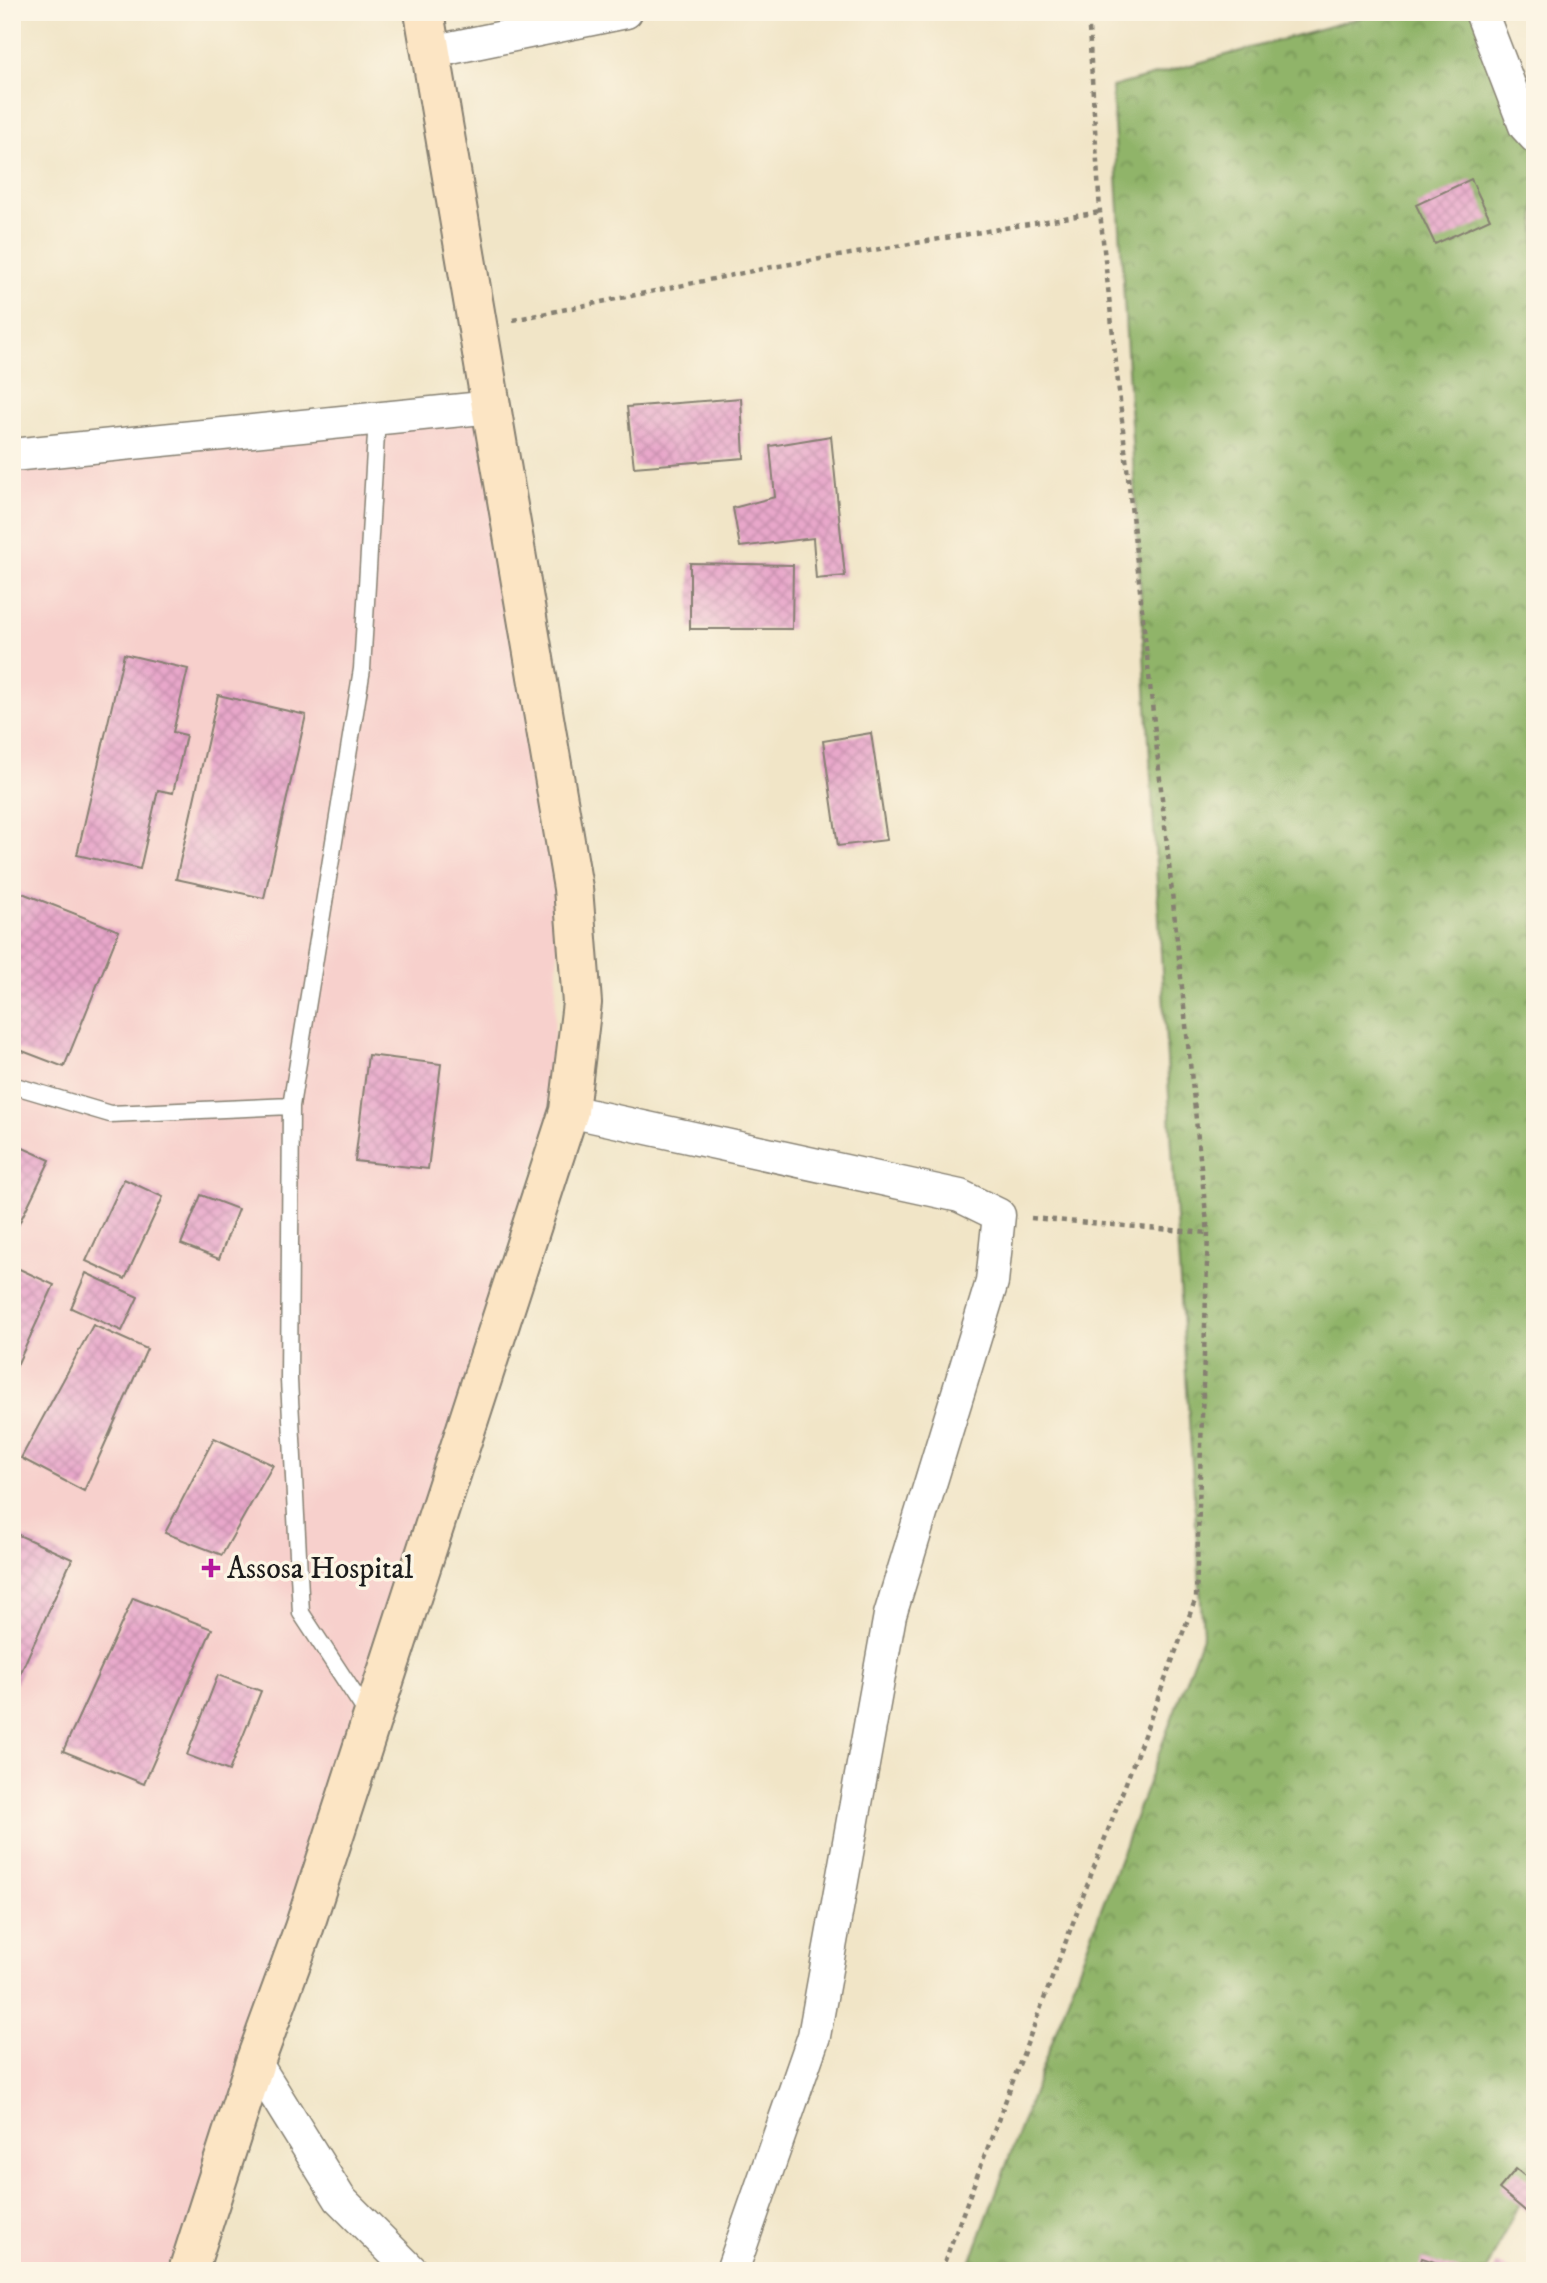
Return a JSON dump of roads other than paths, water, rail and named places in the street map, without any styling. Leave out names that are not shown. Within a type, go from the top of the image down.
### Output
[{"type":"street","points":[[188,2271],[255,2062],[304,1928],[569,1111],[582,1003],[573,888],[424,12]]},
{"type":"street","points":[[431,52],[626,12]]},
{"type":"street","points":[[1481,12],[1525,126],[1535,137]]},
{"type":"street","points":[[12,455],[492,407]]},
{"type":"street","points":[[569,1111],[960,1196],[999,1215],[992,1282],[890,1615],[814,2036],[732,2271]]},
{"type":"street","points":[[255,2062],[340,2199],[411,2271]]},
{"type":"lane","points":[[372,1720],[302,1613],[289,1380],[292,1106],[362,668],[377,418]]},
{"type":"lane","points":[[12,1085],[110,1114],[292,1106]]},
{"type":"place","name":"Assosa Hospital","points":[[211,1568]]}]
